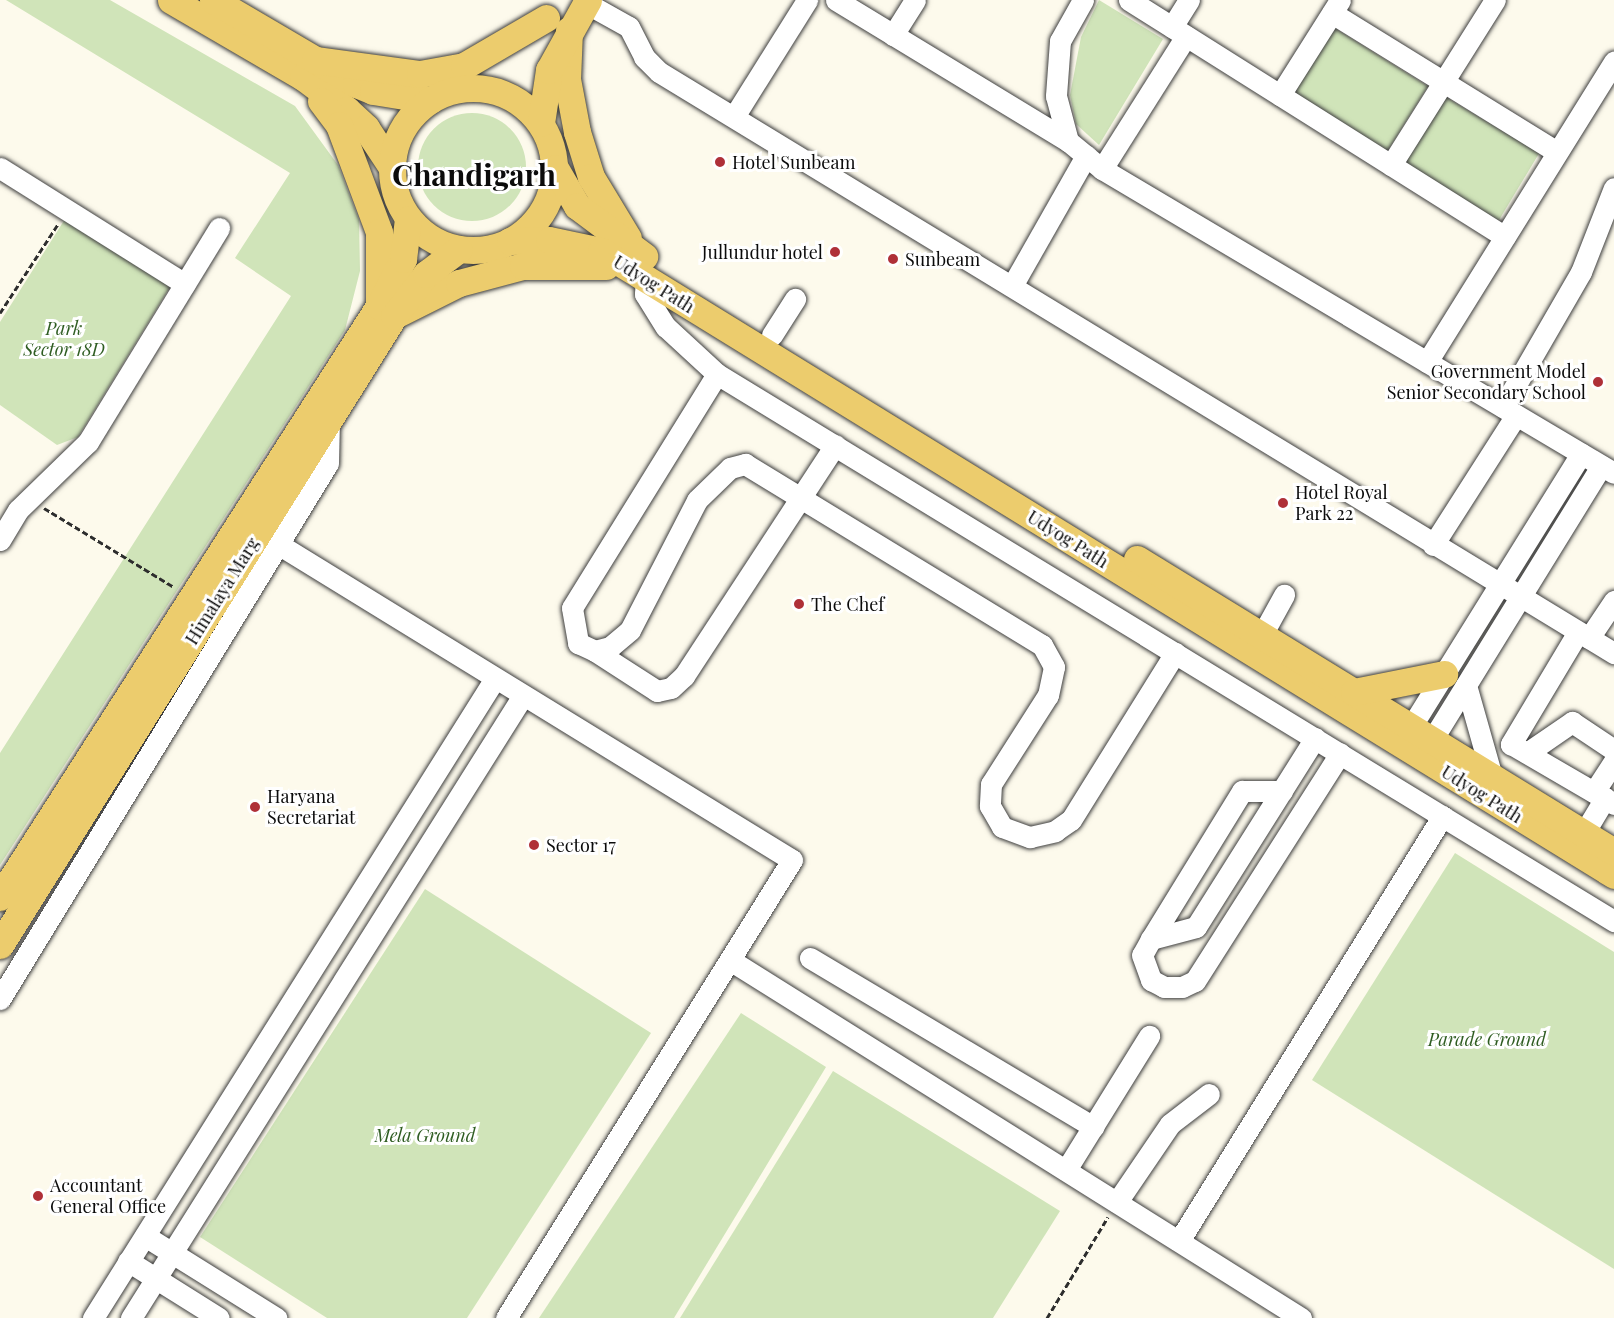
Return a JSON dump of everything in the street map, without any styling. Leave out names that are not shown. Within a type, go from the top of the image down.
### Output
[{"type":"main road","points":[[171,0],[309,69],[373,91],[430,100]]},
{"type":"main road","points":[[213,0],[309,69],[366,128],[391,166]]},
{"type":"main road","points":[[309,69],[420,74],[464,66],[587,1]]},
{"type":"main road","points":[[475,88],[558,16]]},
{"type":"main road","points":[[541,123],[558,16]]},
{"type":"main road","points":[[558,16],[577,132],[591,177],[638,267]]},
{"type":"main road","points":[[309,69],[339,125],[361,175],[379,232],[386,311],[459,283],[523,266],[573,263],[638,267]]},
{"type":"main road","points":[[475,88],[498,91],[530,110],[541,123],[555,168],[549,200],[537,220],[510,241],[481,250],[459,249],[421,232],[408,219],[397,200],[391,166],[397,139],[409,118],[430,100],[448,92],[475,88]]},
{"type":"main road","name":"Udyog Path","points":[[555,168],[577,206],[638,267],[1614,875]]},
{"type":"main road","name":"Himalaya Marg","points":[[0,945],[329,419],[386,311],[403,259],[408,219]]},
{"type":"main road","name":"Udyog Path","points":[[510,241],[549,240],[601,251],[638,267],[772,335],[1614,852]]},
{"type":"main road","name":"Himalaya Marg","points":[[0,897],[191,598],[386,311],[426,274],[459,249]]},
{"type":"main road","points":[[1354,692],[1455,679]]},
{"type":"street","points":[[735,115],[807,0]]},
{"type":"street","points":[[836,0],[1068,141],[1094,163],[1607,470],[1520,598],[1455,679]]},
{"type":"street","points":[[893,35],[915,0]]},
{"type":"street","points":[[1068,141],[1056,96],[1060,41],[1083,0]]},
{"type":"street","points":[[1129,0],[1505,237]]},
{"type":"street","points":[[1012,286],[1179,32],[1189,0]]},
{"type":"street","points":[[1391,165],[1495,0]]},
{"type":"street","points":[[587,1],[629,27],[644,57],[659,72],[735,115],[1499,586],[1614,653]]},
{"type":"street","points":[[1280,95],[1336,7],[1443,82],[1557,152]]},
{"type":"street","points":[[1427,362],[1614,61]]},
{"type":"street","points":[[0,168],[185,284]]},
{"type":"street","points":[[1433,545],[1509,411],[1581,272],[1614,188]]},
{"type":"street","points":[[0,540],[29,499],[88,442],[219,228]]},
{"type":"street","points":[[638,267],[645,294],[666,327],[717,374],[1614,921]]},
{"type":"street","points":[[772,335],[795,300]]},
{"type":"street","points":[[717,374],[572,608],[578,642],[657,691],[671,688],[684,676],[835,445]]},
{"type":"street","points":[[0,999],[328,463],[329,419]]},
{"type":"street","points":[[1421,734],[1455,679],[1499,586],[1581,454]]},
{"type":"street","points":[[595,651],[610,647],[630,630],[697,500],[730,468],[745,464],[1042,645],[1054,667],[1048,695],[991,784],[990,807],[1002,826],[1030,837],[1055,831],[1071,820],[1174,653]]},
{"type":"street","points":[[275,550],[785,872],[506,1318]]},
{"type":"street","points":[[1262,635],[1284,595]]},
{"type":"street","points":[[1604,798],[1511,744],[1584,635],[1614,601]]},
{"type":"street","points":[[1455,679],[1492,777]]},
{"type":"street","points":[[93,1318],[491,685]]},
{"type":"street","points":[[131,1318],[519,702]]},
{"type":"street","points":[[1527,753],[1572,722],[1614,750]]},
{"type":"street","points":[[1151,939],[1196,927],[1315,738]]},
{"type":"street","points":[[1282,791],[1242,792],[1142,955],[1151,980],[1164,987],[1182,987],[1195,981],[1340,753]]},
{"type":"street","points":[[1584,833],[1604,798],[1614,760]]},
{"type":"street","points":[[1179,1242],[1442,816]]},
{"type":"street","points":[[406,821],[433,839]]},
{"type":"street","points":[[810,958],[1093,1127]]},
{"type":"street","points":[[730,960],[1301,1318]]},
{"type":"street","points":[[1066,1170],[1149,1036]]},
{"type":"street","points":[[1117,1203],[1170,1124],[1209,1094]]},
{"type":"street","points":[[145,1236],[276,1318]]},
{"type":"street","points":[[128,1261],[219,1318]]},
{"type":"path","points":[[0,313],[67,210]]},
{"type":"path","points":[[29,499],[191,598]]},
{"type":"path","points":[[1047,1318],[1117,1203]]},
{"type":"green space","points":[[6,0],[110,0],[295,106],[338,165],[359,220],[360,271],[345,330],[0,865],[0,753],[291,296],[235,258],[290,173]]},
{"type":"green space","points":[[1099,0],[1163,39],[1099,145],[1076,124],[1070,95],[1081,37]]},
{"type":"green space","points":[[1333,27],[1428,86],[1386,153],[1291,94]]},
{"type":"green space","points":[[1444,96],[1539,153],[1498,221],[1403,164]]},
{"type":"green space","points":[[472,113],[493,117],[510,129],[522,146],[526,167],[522,188],[510,205],[493,217],[472,221],[451,217],[434,205],[422,188],[418,167],[422,146],[434,129],[451,117]]},
{"type":"green space","name":"Park Sector 18D","points":[[65,219],[170,287],[78,437],[57,445],[0,405],[0,322]]},
{"type":"green space","name":"Parade Ground","points":[[1455,853],[1614,952],[1614,1269],[1312,1080]]},
{"type":"green space","name":"Mela Ground","points":[[425,889],[651,1033],[467,1318],[327,1318],[200,1237]]},
{"type":"green space","points":[[741,1013],[826,1067],[674,1318],[539,1318]]},
{"type":"green space","points":[[833,1071],[1060,1211],[993,1318],[680,1318]]},
{"type":"place","name":"Hotel Sunbeam","points":[[720,162]]},
{"type":"place","name":"Jullundur hotel","points":[[835,252]]},
{"type":"place","name":"Sunbeam","points":[[893,259]]},
{"type":"place","name":"Government Model Senior Secondary School","points":[[1598,382]]},
{"type":"place","name":"Hotel Royal Park 22","points":[[1283,503]]},
{"type":"place","name":"The Chef","points":[[799,604]]},
{"type":"place","name":"Haryana Secretariat","points":[[255,807]]},
{"type":"place","name":"Sector 17","points":[[534,845]]},
{"type":"place","name":"Accountant General Office","points":[[38,1196]]},
{"type":"district","name":"Chandigarh","points":[[474,174]]}]
